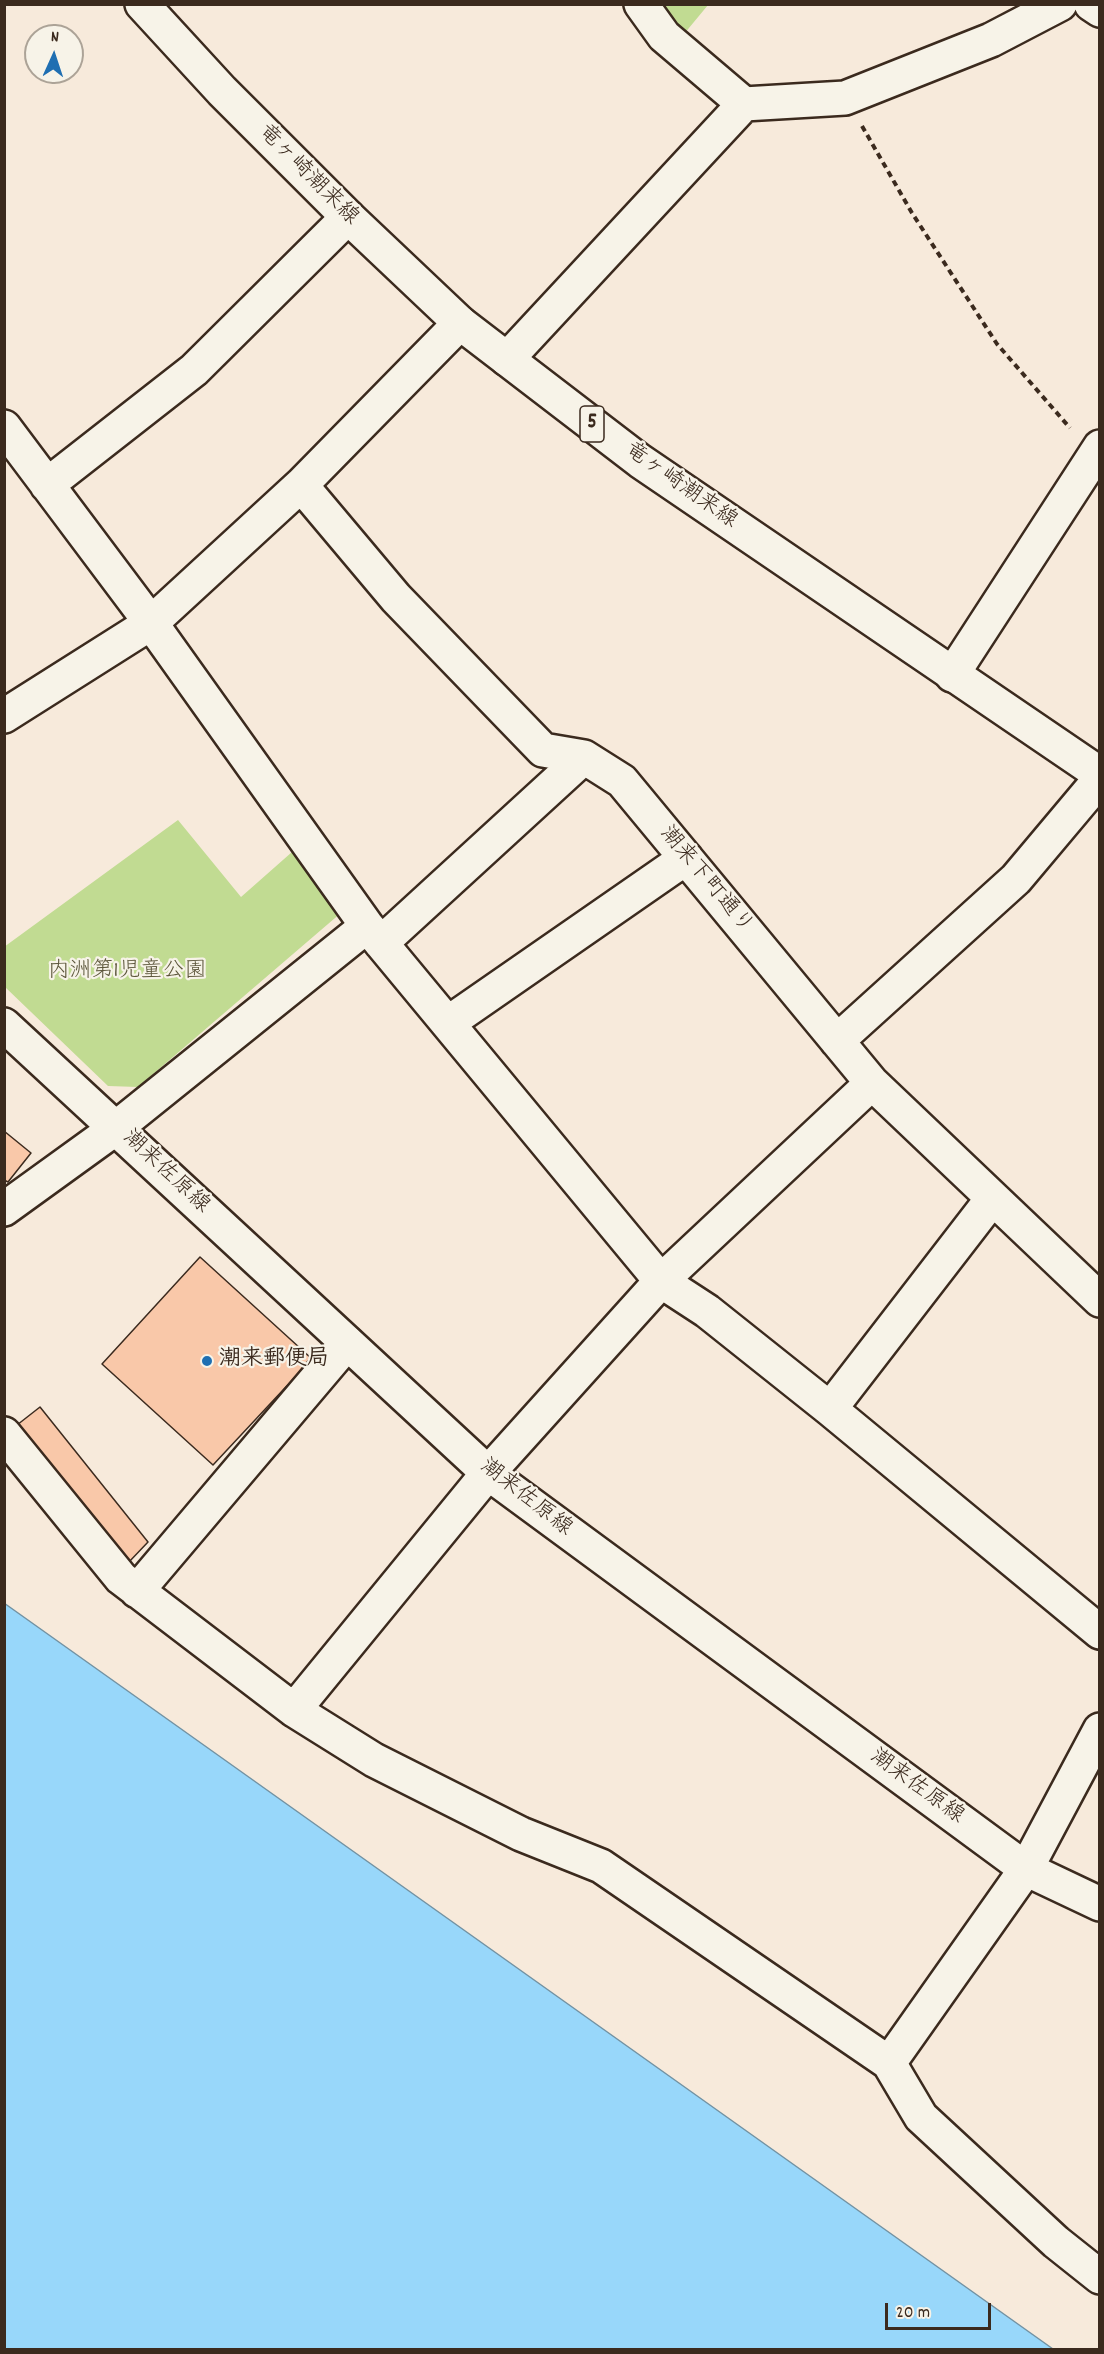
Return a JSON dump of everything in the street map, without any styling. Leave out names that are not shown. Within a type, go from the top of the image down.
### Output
[{"type":"street","name":"竜ヶ崎潮来線","points":[[142,4],[222,91],[348,217],[460,323],[640,461],[1100,774]]},
{"type":"street","points":[[641,4],[664,36],[744,104]]},
{"type":"street","points":[[507,359],[744,104],[844,98],[992,40],[1060,4]]},
{"type":"street","points":[[1091,4],[1100,10]]},
{"type":"street","points":[[47,484],[194,370],[348,217]]},
{"type":"street","points":[[4,716],[151,623],[301,485],[460,323]]},
{"type":"street","points":[[4,427],[151,623],[374,934],[661,1281],[707,1311],[830,1409],[1100,1632]]},
{"type":"street","points":[[952,675],[1097,451]]},
{"type":"street","name":"潮来下町通り","points":[[301,485],[396,598],[543,750],[584,757],[622,781],[872,1083],[1100,1300]]},
{"type":"street","points":[[4,1209],[116,1128],[374,934],[584,757]]},
{"type":"street","points":[[837,1041],[1016,879],[1100,779]]},
{"type":"street","points":[[448,1023],[686,858]]},
{"type":"street","name":"潮来佐原線","points":[[4,1025],[488,1473],[1026,1869],[1100,1904]]},
{"type":"street","points":[[294,1710],[488,1473],[661,1281],[872,1083]]},
{"type":"street","points":[[830,1409],[992,1199]]},
{"type":"street","points":[[137,1591],[347,1343]]},
{"type":"street","points":[[4,1434],[121,1578],[137,1591],[294,1710],[374,1760],[521,1834],[601,1866],[889,2063],[921,2117],[1056,2242],[1099,2275]]},
{"type":"street","points":[[889,2063],[1026,1869],[1100,1730]]},
{"type":"path","points":[[844,98],[912,213],[997,344],[1097,451]]},
{"type":"green space","points":[[661,5],[708,5],[684,34]]},
{"type":"green space","name":"内洲第1児童公園","points":[[178,820],[241,897],[292,852],[342,912],[138,1087],[108,1086],[5,987],[4,947]]},
{"type":"water","points":[[4,1603],[1053,2349],[5,2349]]},
{"type":"building","points":[[4,1131],[31,1153],[8,1182],[4,1180]]},
{"type":"building","points":[[200,1257],[312,1359],[213,1465],[102,1364]]},
{"type":"building","points":[[40,1407],[148,1542],[128,1563],[17,1425]]},
{"type":"place","name":"潮来郵便局","points":[[207,1361]]}]
